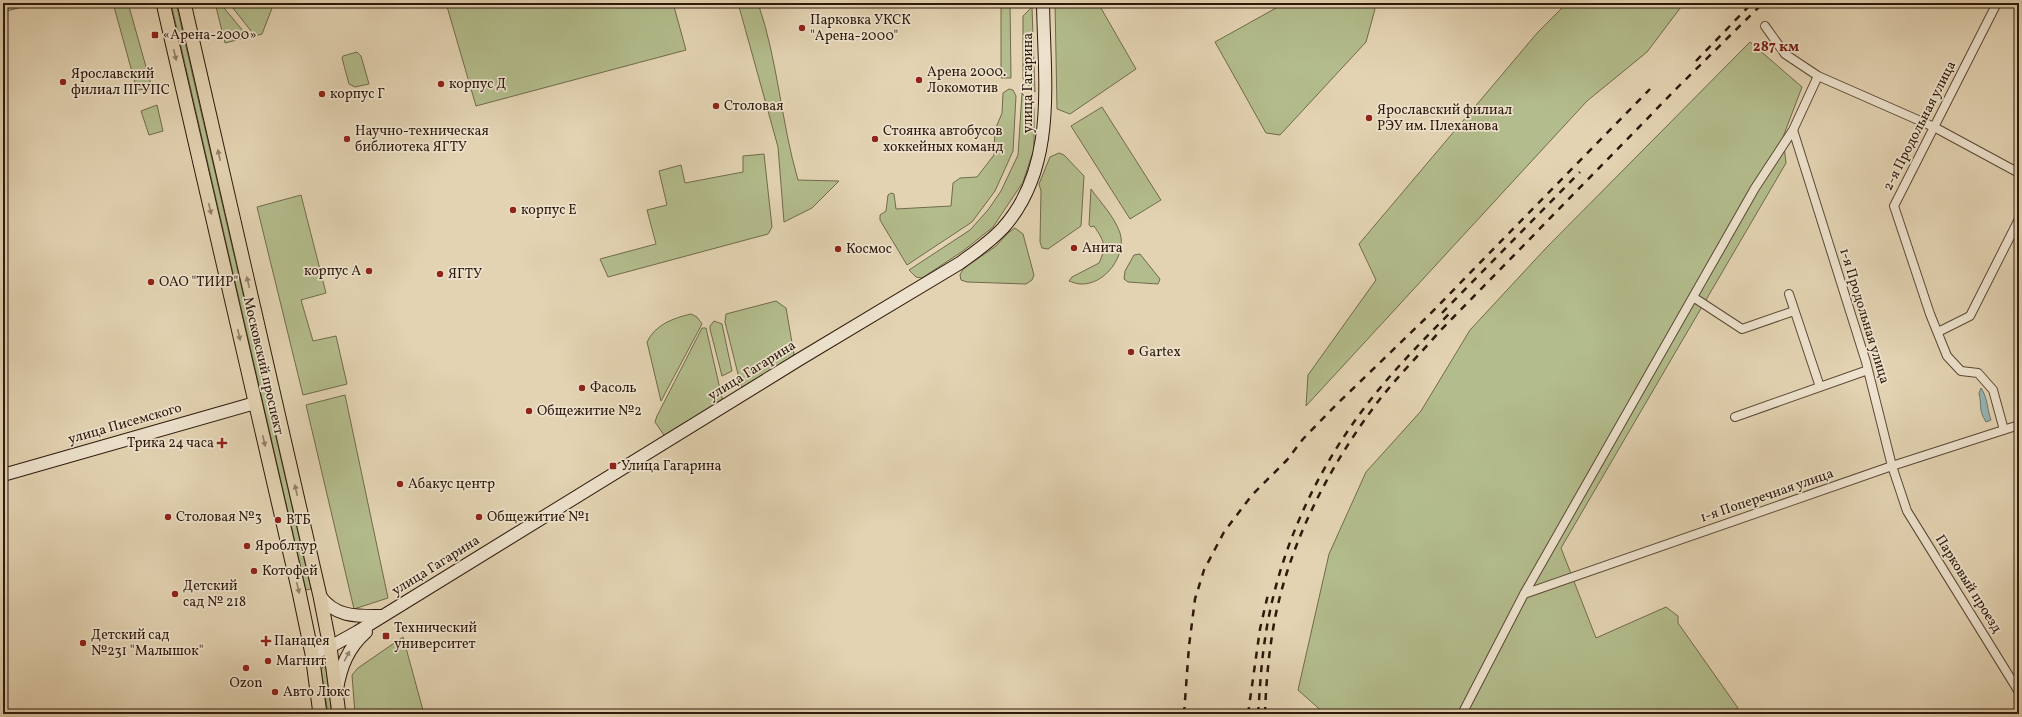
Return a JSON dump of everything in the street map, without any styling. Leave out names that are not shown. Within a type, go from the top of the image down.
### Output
[{"type":"main road","name":"Московский проспект","points":[[163,3],[312,654],[320,714]]},
{"type":"main road","name":"Московский проспект","points":[[184,3],[320,596],[330,647],[339,714]]},
{"type":"main road","name":"улица Гагарина","points":[[312,654],[330,647],[384,616],[800,359],[960,263],[984,246],[1003,228],[1017,208],[1029,186],[1040,154],[1045,121],[1042,3]]},
{"type":"main road","name":"улица Писемского","points":[[3,475],[255,403]]},
{"type":"main road","points":[[320,596],[334,611],[353,616],[384,616]]},
{"type":"main road","points":[[337,693],[339,676],[344,660],[351,647],[384,616]]},
{"type":"street","name":"2-я Продольная улица","points":[[1997,3],[1894,206],[1930,314],[1947,356],[1960,371],[1978,372],[1993,390],[2004,430]]},
{"type":"street","points":[[1765,26],[1785,54],[1818,76],[1934,127],[2019,173]]},
{"type":"street","points":[[1462,714],[1524,594],[1755,188],[1793,130],[1818,76]]},
{"type":"street","name":"1-я Продольная улица","points":[[1793,130],[1868,370],[1892,466],[1906,511]]},
{"type":"street","points":[[1938,332],[1970,316],[2019,219]]},
{"type":"street","points":[[1789,294],[1820,387]]},
{"type":"street","points":[[1693,297],[1742,329],[1794,310]]},
{"type":"street","points":[[1735,417],[1868,370]]},
{"type":"street","name":"1-я Поперечная улица","points":[[1524,594],[1892,466],[2019,425]]},
{"type":"street","name":"Парковый проезд","points":[[1906,511],[2019,692]]},
{"type":"green space","points":[[3,3],[37,3],[3,12]]},
{"type":"green space","points":[[113,3],[128,3],[152,88],[137,90]]},
{"type":"green space","points":[[171,3],[176,3],[311,589],[306,590]]},
{"type":"green space","points":[[215,3],[220,3],[248,37],[225,43]]},
{"type":"green space","points":[[229,3],[274,3],[262,34],[255,36]]},
{"type":"green space","points":[[446,3],[673,3],[686,50],[476,106]]},
{"type":"green space","points":[[738,3],[758,3],[765,25],[775,69],[787,136],[798,180],[839,181],[812,208],[784,222],[778,147]]},
{"type":"green space","points":[[1001,3],[1010,3],[1011,78],[1001,78]]},
{"type":"green space","points":[[1055,3],[1098,3],[1136,69],[1070,114],[1057,109]]},
{"type":"green space","points":[[1285,3],[1369,3],[1375,9],[1366,42],[1280,135],[1266,133],[1215,42]]},
{"type":"green space","points":[[1567,3],[1684,3],[1647,52],[1587,101],[1306,406],[1308,375],[1376,280],[1359,244],[1538,32]]},
{"type":"green space","points":[[1032,7],[1035,92],[1023,79],[1023,16]]},
{"type":"green space","points":[[1750,42],[1802,87],[1783,137],[1786,163],[1561,548],[1596,638],[1666,607],[1678,616],[1678,623],[1738,708],[1728,714],[1325,714],[1298,690],[1329,554],[1366,472],[1421,411],[1470,330],[1546,248]]},
{"type":"green space","points":[[357,52],[361,56],[369,84],[355,87],[349,84],[342,58],[343,56]]},
{"type":"green space","points":[[1009,89],[1013,90],[1016,96],[1013,151],[995,191],[972,222],[907,265],[880,220],[880,215],[886,211],[888,195],[891,193],[894,194],[896,209],[951,206],[953,183],[960,178],[977,177],[994,155],[995,130],[1002,113],[1003,93]]},
{"type":"green space","points":[[1022,93],[1034,109],[1034,149],[1023,182],[993,227],[963,251],[922,278],[916,277],[909,270],[970,230],[988,210],[1001,191],[1018,155]]},
{"type":"green space","points":[[157,105],[163,131],[149,135],[141,111]]},
{"type":"green space","points":[[1102,107],[1161,200],[1130,219],[1071,126]]},
{"type":"green space","points":[[1059,153],[1064,155],[1084,176],[1081,226],[1048,249],[1042,248],[1040,242],[1041,191],[1039,184],[1050,157]]},
{"type":"green space","points":[[764,154],[772,227],[768,234],[608,277],[600,259],[656,244],[647,210],[667,205],[659,171],[681,165],[685,183],[743,172],[743,156]]},
{"type":"green space","points":[[1091,189],[1107,210],[1120,233],[1120,250],[1117,259],[1106,274],[1098,280],[1090,283],[1079,284],[1069,281],[1072,277],[1099,263],[1104,248],[1102,240],[1094,226],[1091,227],[1089,225]]},
{"type":"green space","points":[[301,195],[326,293],[301,300],[313,341],[336,336],[347,384],[303,395],[257,207]]},
{"type":"green space","points":[[1015,228],[1023,234],[1034,275],[1032,280],[1026,284],[967,282],[961,280],[960,275],[963,269],[996,246],[1009,232]]},
{"type":"green space","points":[[1140,254],[1160,279],[1158,284],[1128,282],[1124,279],[1125,271],[1134,255]]},
{"type":"green space","points":[[776,301],[786,308],[794,354],[790,362],[742,390],[725,322],[726,314]]},
{"type":"green space","points":[[691,314],[697,317],[702,324],[661,401],[647,342],[650,336],[665,323]]},
{"type":"green space","points":[[714,321],[722,324],[732,371],[722,376],[710,329],[710,326]]},
{"type":"green space","points":[[702,328],[706,328],[723,402],[666,438],[655,422]]},
{"type":"green space","points":[[345,395],[388,598],[354,609],[306,405]]},
{"type":"green space","points":[[403,637],[424,714],[355,714],[352,675],[358,668]]},
{"type":"green space","points":[[324,666],[326,669],[332,714],[328,714],[321,669]]},
{"type":"water","points":[[1981,388],[1985,396],[1991,420],[1986,422],[1981,411],[1979,393]]},
{"type":"railway","points":[[1696,61],[1752,3]]},
{"type":"railway","points":[[1265,714],[1268,666],[1275,618],[1291,559],[1302,531],[1329,476],[1362,424],[1387,390],[1440,331],[1680,85],[1763,3]]},
{"type":"railway","points":[[1184,714],[1189,646],[1195,599],[1204,570],[1224,532],[1252,495],[1287,460],[1303,439],[1427,317],[1650,89]]},
{"type":"railway","points":[[1442,313],[1580,172]]},
{"type":"railway","points":[[1258,714],[1262,658],[1270,610],[1286,553],[1309,498],[1338,446],[1365,407],[1400,365],[1452,311]]},
{"type":"railway","points":[[1248,714],[1260,629],[1269,590]]},
{"type":"place","name":"Парковка УКСК \"Арена-2000\"","points":[[802,28]]},
{"type":"place","name":"«Арена-2000»","points":[[155,35]]},
{"type":"place","name":"Арена 2000. Локомотив","points":[[919,80]]},
{"type":"place","name":"Ярославский филиал ПГУПС","points":[[63,82]]},
{"type":"place","name":"корпус Д","points":[[441,84]]},
{"type":"place","name":"корпус Г","points":[[322,94]]},
{"type":"place","name":"Столовая","points":[[716,106]]},
{"type":"place","name":"Ярославский филиал РЭУ им. Плеханова","points":[[1369,118]]},
{"type":"place","name":"Научно-техническая библиотека ЯГТУ","points":[[347,139]]},
{"type":"place","name":"Стоянка автобусов хоккейных команд","points":[[875,139]]},
{"type":"place","name":"корпус Е","points":[[513,210]]},
{"type":"place","name":"Анита","points":[[1074,248]]},
{"type":"place","name":"Космос","points":[[838,249]]},
{"type":"place","name":"корпус А","points":[[369,271]]},
{"type":"place","name":"ЯГТУ","points":[[440,274]]},
{"type":"place","name":"ОАО \"ТИИР\"","points":[[151,282]]},
{"type":"place","name":"Gartex","points":[[1131,352]]},
{"type":"place","name":"Фасоль","points":[[582,388]]},
{"type":"place","name":"Общежитие №2","points":[[529,411]]},
{"type":"place","name":"Трика 24 часа","points":[[222,443]]},
{"type":"place","name":"Улица Гагарина","points":[[613,466]]},
{"type":"place","name":"Абакус центр","points":[[400,484]]},
{"type":"place","name":"Столовая №3","points":[[168,517]]},
{"type":"place","name":"Общежитие №1","points":[[479,517]]},
{"type":"place","name":"ВТБ","points":[[278,520]]},
{"type":"place","name":"Яроблтур","points":[[247,546]]},
{"type":"place","name":"Котофей","points":[[254,571]]},
{"type":"place","name":"Детский сад № 218","points":[[175,594]]},
{"type":"place","name":"Технический университет","points":[[386,636]]},
{"type":"place","name":"Панацея","points":[[266,641]]},
{"type":"place","name":"Детский сад №231 \"Малышок\"","points":[[83,643]]},
{"type":"place","name":"Магнит","points":[[268,661]]},
{"type":"place","name":"Ozon","points":[[246,668]]},
{"type":"place","name":"Авто Люкс","points":[[275,692]]},
{"type":"district","name":"287 км","points":[[1776,47]]}]
